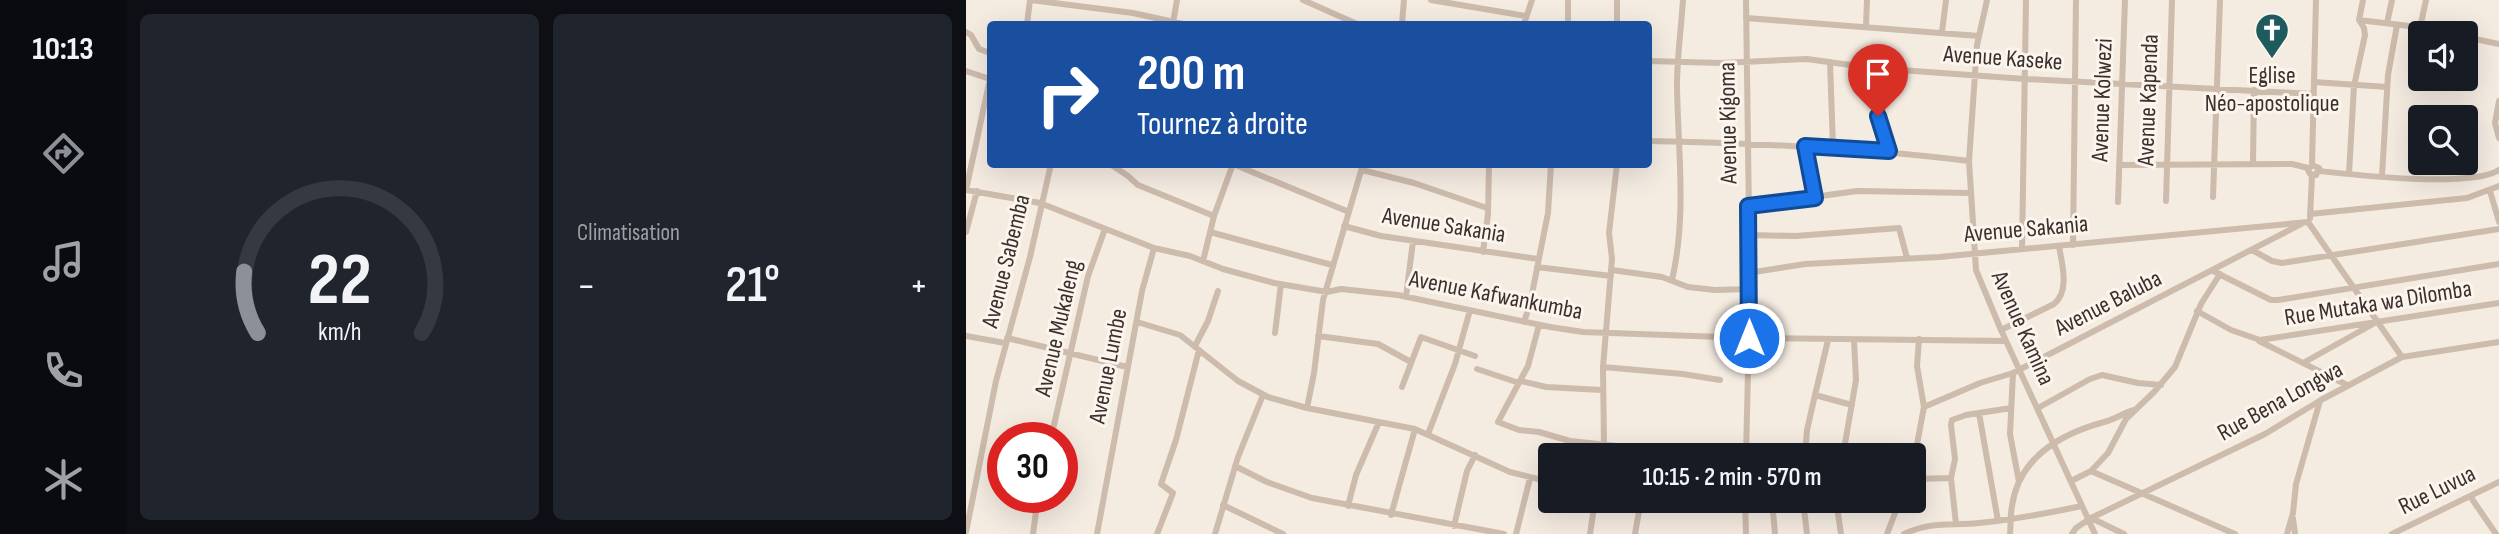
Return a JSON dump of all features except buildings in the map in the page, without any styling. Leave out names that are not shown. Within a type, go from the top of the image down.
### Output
[{"type":"street","points":[[1028,21],[1031,0],[1133,13],[1165,21]]},
{"type":"street","points":[[1173,21],[1177,0]]},
{"type":"street","points":[[1303,0],[1350,21]]},
{"type":"street","points":[[1402,21],[1404,0]]},
{"type":"street","points":[[1432,0],[1526,16]]},
{"type":"street","points":[[1525,21],[1532,0]]},
{"type":"street","points":[[1568,0],[1568,21]]},
{"type":"street","points":[[1617,0],[1618,21]]},
{"type":"street","points":[[1672,280],[1679,244],[1682,200],[1679,61],[1683,0]]},
{"type":"street","name":"Avenue Kigoma","points":[[1746,0],[1749,289],[1746,443]]},
{"type":"street","points":[[1866,27],[1867,0]]},
{"type":"street","points":[[1942,32],[1946,0]]},
{"type":"street","name":"Avenue Kamina","points":[[1987,0],[1979,36],[1969,161],[1974,253],[1978,276],[2016,371],[2038,408],[2095,534]]},
{"type":"street","points":[[2022,248],[2026,0]]},
{"type":"street","points":[[2073,245],[2076,0]]},
{"type":"street","name":"Avenue Kolwezi","points":[[2118,202],[2125,0]]},
{"type":"street","name":"Avenue Kapenda","points":[[2166,201],[2172,0]]},
{"type":"street","points":[[2213,197],[2220,0]]},
{"type":"street","points":[[2316,0],[2311,214],[2306,223],[2402,357]]},
{"type":"street","points":[[2348,174],[2354,86],[2365,35],[2359,20],[2363,0]]},
{"type":"street","points":[[2387,23],[2392,0]]},
{"type":"street","points":[[2422,21],[2426,0]]},
{"type":"street","points":[[1746,18],[1979,36]]},
{"type":"street","points":[[2359,20],[2408,26]]},
{"type":"street","points":[[2382,176],[2387,87],[2397,25]]},
{"type":"street","points":[[966,32],[971,35],[979,49],[987,52]]},
{"type":"street","points":[[2478,40],[2499,44]]},
{"type":"street","name":"Avenue Kaseke","points":[[1652,61],[1746,62],[1799,59],[1975,76],[2313,94]]},
{"type":"street","points":[[1830,62],[1833,147]]},
{"type":"street","points":[[1872,68],[1876,108],[1889,151]]},
{"type":"street","points":[[966,71],[987,78]]},
{"type":"street","points":[[2314,82],[2387,87]]},
{"type":"street","points":[[2253,164],[2254,90]]},
{"type":"street","points":[[966,190],[987,93]]},
{"type":"street","points":[[2499,101],[2495,123],[2499,138]]},
{"type":"street","points":[[1652,141],[1833,147],[1969,161]]},
{"type":"street","points":[[1805,146],[1815,198]]},
{"type":"street","points":[[2119,165],[2292,164],[2311,169],[2318,166],[2319,171],[2348,174],[2466,179],[2483,177],[2499,170]]},
{"type":"street","name":"Avenue Sabemba","points":[[966,532],[1006,341],[1030,257],[1050,168]]},
{"type":"street","points":[[1116,168],[1138,185],[1214,216]]},
{"type":"street","points":[[1203,261],[1214,216],[1232,168]]},
{"type":"street","points":[[1243,168],[1349,212]]},
{"type":"street","points":[[1307,408],[1332,265],[1362,168]]},
{"type":"street","points":[[1365,168],[1487,208]]},
{"type":"street","points":[[1483,252],[1489,168]]},
{"type":"street","points":[[1524,322],[1548,213],[1551,168]]},
{"type":"street","points":[[1604,443],[1602,390],[1611,273],[1609,233],[1617,168]]},
{"type":"street","points":[[2311,214],[2467,198],[2499,186]]},
{"type":"street","name":"Avenue Kafwankumba","points":[[966,190],[1040,203],[1154,248],[1281,284],[1326,292],[1341,289],[1406,297],[1539,326],[1605,332],[1749,338],[2006,341]]},
{"type":"street","points":[[966,232],[978,191]]},
{"type":"street","points":[[1748,206],[1857,191],[1970,194]]},
{"type":"street","points":[[2490,191],[2499,222]]},
{"type":"street","name":"Avenue Sakania","points":[[1748,273],[1805,264],[2073,245],[2306,223]]},
{"type":"street","name":"Avenue Baluba","points":[[1924,407],[2016,371],[2216,273],[2252,250],[2306,223]]},
{"type":"street","name":"Avenue Sakania","points":[[1344,226],[1413,241],[1538,259]]},
{"type":"street","points":[[1748,235],[1796,236],[1899,228],[1908,258]]},
{"type":"street","name":"Avenue Mukaleng","points":[[1055,422],[1088,276],[1105,229]]},
{"type":"street","points":[[2252,250],[2278,263],[2499,229]]},
{"type":"street","points":[[1210,232],[1332,265]]},
{"type":"street","points":[[1406,297],[1413,241]]},
{"type":"street","points":[[2001,330],[2061,298],[2063,279],[2059,246]]},
{"type":"street","name":"Avenue Lumbe","points":[[1097,534],[1127,367],[1154,248]]},
{"type":"street","points":[[2071,481],[2091,471],[2108,453],[2122,425],[2161,385],[2178,363],[2197,312],[2216,273],[2273,300],[2499,264]]},
{"type":"street","points":[[1537,267],[1672,280],[1699,288],[1749,289]]},
{"type":"street","points":[[1275,333],[1281,284]]},
{"type":"street","points":[[1157,534],[1173,493],[1161,484],[1174,450],[1197,348],[1218,290]]},
{"type":"street","name":"Rue Mutaka wa Dilomba","points":[[2260,340],[2499,303]]},
{"type":"street","points":[[1428,433],[1459,351],[1470,310]]},
{"type":"street","points":[[2197,312],[2231,330],[2260,340],[2347,385]]},
{"type":"street","points":[[1137,322],[1171,331],[1238,381],[1263,395],[1307,408],[1415,429],[1503,469],[1538,480]]},
{"type":"street","points":[[2303,363],[2377,322]]},
{"type":"street","points":[[1539,326],[1528,366],[1498,422],[1564,440],[1594,443]]},
{"type":"street","points":[[966,336],[1006,341],[1127,367]]},
{"type":"street","points":[[1318,336],[1371,342],[1412,362]]},
{"type":"street","points":[[1402,387],[1421,337],[1475,356]]},
{"type":"street","points":[[1917,443],[1924,407],[1918,373],[1919,339]]},
{"type":"street","points":[[1806,443],[1828,340]]},
{"type":"street","points":[[1845,443],[1856,380],[1854,340]]},
{"type":"street","name":"Rue Bena Longwa","points":[[2072,534],[2089,519],[2265,433],[2347,385],[2402,357],[2499,342]]},
{"type":"street","points":[[1603,368],[1683,374],[1720,380]]},
{"type":"street","points":[[1477,369],[1546,387],[1602,390]]},
{"type":"street","points":[[2016,371],[2010,434],[2019,482]]},
{"type":"street","points":[[2038,408],[2102,374],[2138,383],[2161,385]]},
{"type":"street","points":[[1215,534],[1235,466],[1263,395]]},
{"type":"street","points":[[1815,395],[1852,405]]},
{"type":"street","points":[[2287,534],[2293,513],[2296,484],[2321,400]]},
{"type":"street","points":[[1961,534],[1951,478],[1955,459],[1952,420],[2011,408]]},
{"type":"street","points":[[2010,534],[2013,498],[2019,482],[2035,457],[2054,443],[2135,409]]},
{"type":"street","points":[[1979,413],[1998,521]]},
{"type":"street","points":[[1348,506],[1356,475],[1379,422]]},
{"type":"street","points":[[1391,515],[1415,429]]},
{"type":"street","points":[[1454,526],[1467,471],[1475,455]]},
{"type":"street","points":[[1235,466],[1295,493],[1391,515],[1504,534]]},
{"type":"street","points":[[2091,471],[2235,534]]},
{"type":"street","points":[[1516,534],[1530,478]]},
{"type":"street","points":[[1926,479],[1951,478]]},
{"type":"street","name":"Rue Luvua","points":[[2392,534],[2499,482]]},
{"type":"street","points":[[2470,496],[2496,534]]},
{"type":"street","points":[[1223,505],[1283,534]]},
{"type":"street","points":[[1904,534],[1925,526],[1998,521],[2082,506]]},
{"type":"street","points":[[1032,534],[1035,513]]},
{"type":"street","points":[[1635,534],[1639,513]]},
{"type":"street","points":[[1745,513],[1746,534]]},
{"type":"street","points":[[1774,513],[1775,534]]},
{"type":"street","points":[[1805,513],[1807,534]]},
{"type":"street","points":[[1838,513],[1841,534]]},
{"type":"street","points":[[1887,534],[1895,513]]},
{"type":"street","points":[[2293,513],[2295,534]]},
{"type":"street","points":[[1590,534],[1593,514]]},
{"type":"street","points":[[2089,519],[2124,534]]},
{"type":"street","points":[[966,532],[973,534]]},
{"type":"place","name":"Eglise Néo-apostolique","points":[[2272,60]]},
{"type":"route","points":[[1749,338],[1748,206],[1815,198],[1805,146],[1889,151],[1878,116]]}]
